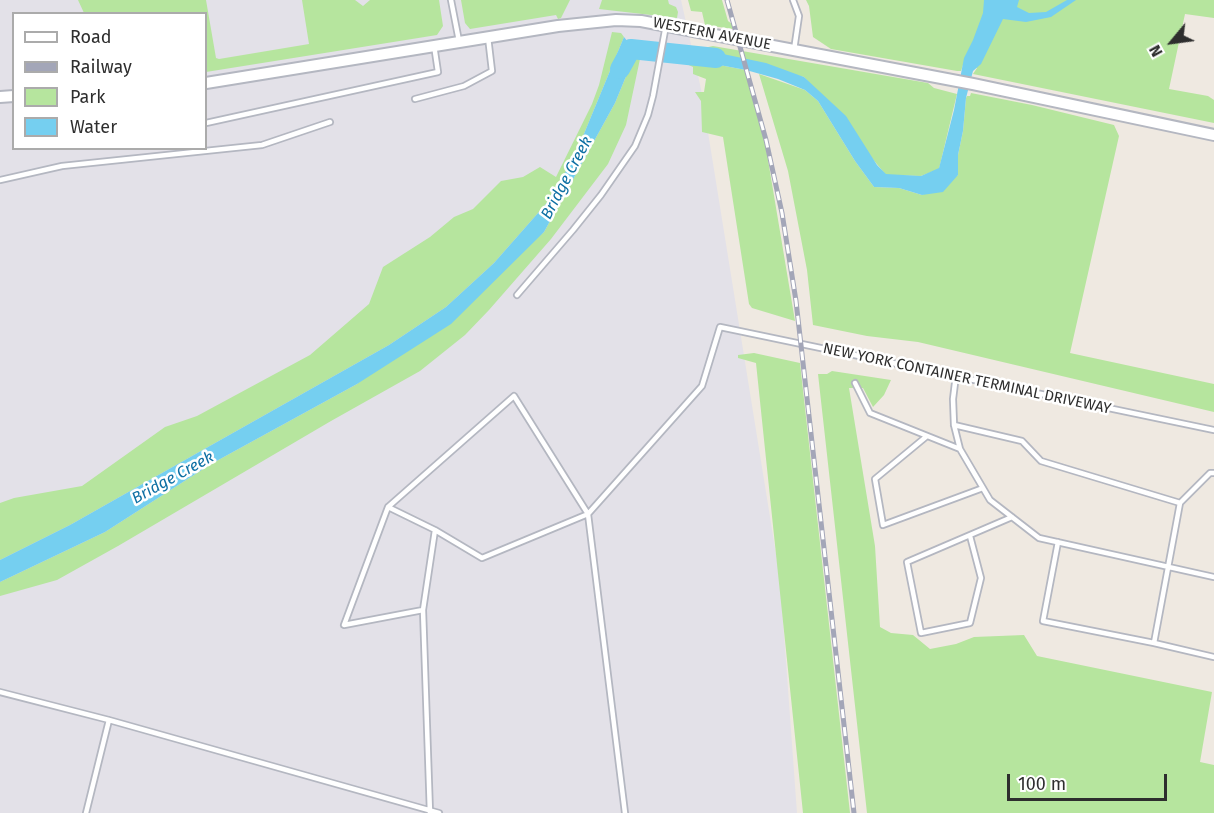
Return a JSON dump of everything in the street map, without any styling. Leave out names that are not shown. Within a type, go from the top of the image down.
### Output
[{"type":"street","name":"WESTERN AVENUE","points":[[207,83],[459,41],[616,20],[641,21],[973,84],[1214,135]]},
{"type":"lane","points":[[451,0],[459,41]]},
{"type":"lane","points":[[794,0],[799,16],[794,50]]},
{"type":"lane","points":[[517,295],[573,230],[628,158],[648,115],[666,25]]},
{"type":"lane","points":[[415,99],[464,86],[492,71],[488,37]]},
{"type":"lane","points":[[207,123],[438,72],[434,45]]},
{"type":"lane","points":[[0,180],[62,166],[261,145],[330,122]]},
{"type":"lane","name":"NEW YORK CONTAINER TERMINAL DRIVEWAY","points":[[588,514],[702,386],[720,327],[1214,430]]},
{"type":"lane","points":[[956,375],[953,399],[954,425],[960,449],[990,500],[1039,538],[1214,577]]},
{"type":"lane","points":[[855,383],[870,413],[960,449]]},
{"type":"lane","points":[[423,610],[344,624],[388,507],[514,396],[588,514],[625,813]]},
{"type":"lane","points":[[954,425],[1022,441],[1041,461],[1180,503]]},
{"type":"lane","points":[[927,436],[875,478],[883,525],[983,488]]},
{"type":"lane","points":[[1154,643],[1180,503],[1210,473],[1214,473]]},
{"type":"lane","points":[[388,507],[435,530],[482,558],[588,514]]},
{"type":"lane","points":[[969,536],[981,578],[970,623],[921,633],[907,562],[1012,517]]},
{"type":"lane","points":[[431,812],[423,610],[435,530]]},
{"type":"lane","points":[[1058,542],[1043,621],[1214,657]]},
{"type":"lane","points":[[0,692],[109,720],[439,813]]},
{"type":"lane","points":[[86,813],[109,720]]},
{"type":"shaded area","points":[[0,0],[681,0],[701,89],[780,579],[797,813],[0,813]]},
{"type":"green space","points":[[78,0],[206,0],[216,58],[219,59],[309,44],[302,0],[355,0],[363,6],[370,0],[439,0],[443,26],[437,35],[207,72],[207,12],[84,12]]},
{"type":"green space","points":[[461,0],[570,0],[561,18],[558,19],[556,15],[470,29],[465,23]]},
{"type":"green space","points":[[602,0],[668,0],[669,4],[676,7],[677,18],[599,9]]},
{"type":"green space","points":[[688,0],[722,0],[728,21],[732,24],[733,29],[705,25],[702,12],[691,11]]},
{"type":"green space","points":[[806,0],[1214,0],[1214,18],[1185,14],[1169,89],[1208,96],[1214,100],[1214,123],[973,74],[977,68],[963,65],[961,71],[957,71],[831,49],[813,37],[809,6]]},
{"type":"green space","points":[[612,32],[621,33],[624,37],[574,158],[546,204],[494,263],[446,307],[389,345],[70,525],[0,560],[0,503],[14,498],[82,486],[165,427],[197,416],[310,355],[369,304],[383,267],[430,237],[454,217],[473,209],[501,181],[523,177],[540,167],[556,177],[592,104]]},
{"type":"green space","points":[[713,46],[928,83],[934,88],[957,94],[939,169],[921,176],[886,175],[804,77],[699,49]]},
{"type":"green space","points":[[636,52],[640,59],[626,125],[608,164],[551,239],[465,335],[420,371],[118,546],[57,580],[0,596],[0,582],[105,532],[211,464],[357,384],[544,232],[615,103]]},
{"type":"green space","points":[[682,58],[746,70],[766,148],[795,321],[752,308],[749,304],[723,137],[702,132],[701,101],[695,92],[704,92],[706,79],[693,74],[693,67],[678,60]]},
{"type":"green space","points":[[759,74],[805,90],[818,101],[874,187],[899,188],[922,195],[958,175],[958,155],[966,98],[971,93],[1114,125],[1119,136],[1070,353],[1214,384],[1214,412],[918,342],[867,336],[813,325],[807,270],[788,171]]},
{"type":"green space","points":[[754,353],[800,363],[850,813],[803,813],[756,363],[738,358],[738,355]]},
{"type":"green space","points":[[832,371],[891,380],[884,395],[873,407],[863,388],[849,388],[875,546],[880,627],[891,633],[913,635],[930,649],[956,644],[974,637],[1024,635],[1037,656],[1212,692],[1200,762],[1214,765],[1214,813],[867,813],[818,374],[827,374]]},
{"type":"water","points":[[984,0],[1019,0],[1017,7],[1029,13],[1046,12],[1067,0],[1076,0],[1051,17],[1026,22],[1003,19],[981,64],[973,71],[966,98],[958,155],[958,175],[943,192],[922,195],[899,188],[874,187],[818,101],[805,90],[746,70],[682,58],[699,49],[766,63],[804,77],[846,116],[877,165],[886,174],[921,176],[939,168],[964,58],[983,13]]},
{"type":"water","points":[[624,37],[636,52],[615,103],[544,232],[451,324],[357,384],[211,464],[105,532],[0,582],[0,560],[70,525],[389,345],[446,307],[494,263],[546,204],[574,158]]},
{"type":"waterway","name":"Bridge Creek","points":[[620,69],[631,49],[716,58]]},
{"type":"railway","points":[[727,0],[766,140],[782,213],[796,301],[854,813]]}]
